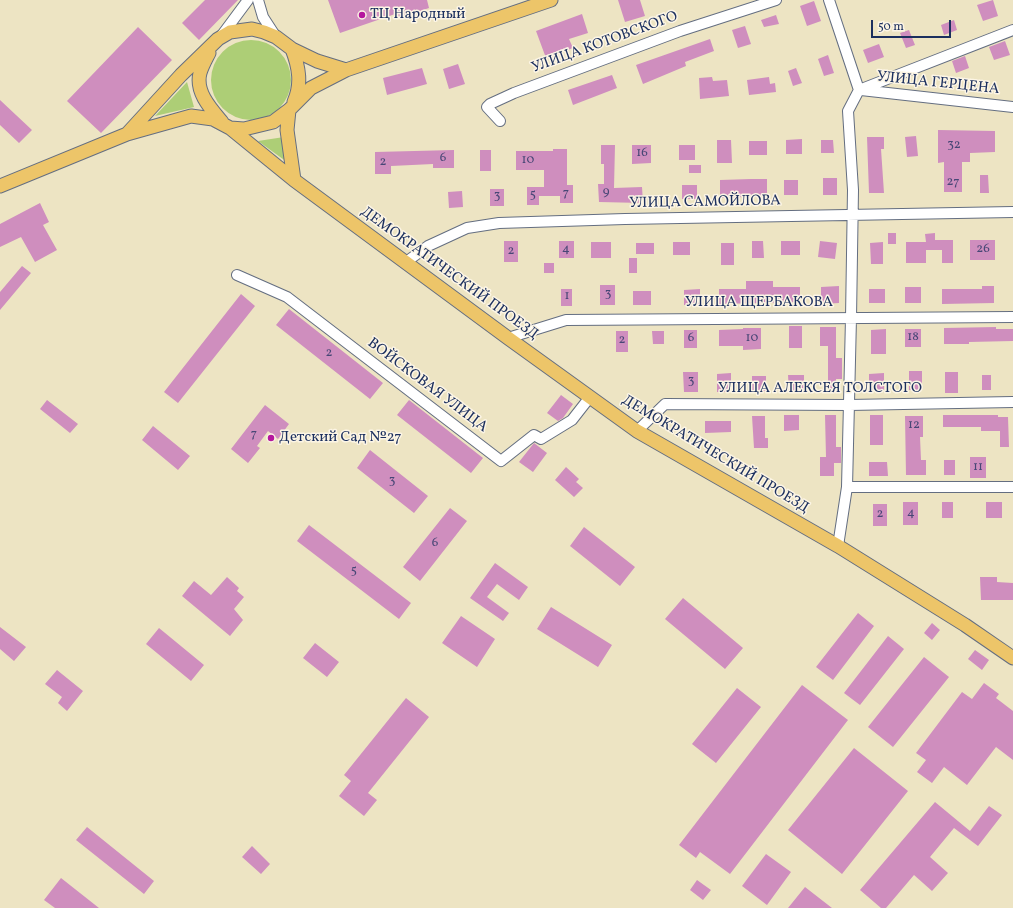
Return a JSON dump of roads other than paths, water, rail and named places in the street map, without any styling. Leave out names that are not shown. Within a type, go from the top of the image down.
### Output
[{"type":"main road","points":[[0,186],[127,134],[191,116],[213,119],[228,126],[259,126],[273,122],[311,88],[346,70],[551,0]]},
{"type":"main road","points":[[127,134],[181,75],[215,43],[230,32],[252,29],[276,37],[292,49],[317,62],[346,70]]},
{"type":"main road","points":[[215,43],[200,74],[200,90],[208,106],[228,126]]},
{"type":"main road","points":[[292,49],[298,64],[299,80],[298,95],[291,107],[288,130],[294,180]]},
{"type":"main road","name":"ДЕМОКРАТИЧЕСКИЙ ПРОЕЗД","points":[[228,126],[294,180],[508,338],[637,430],[838,546],[965,625],[1013,658]]},
{"type":"street","points":[[215,43],[248,0]]},
{"type":"street","points":[[258,0],[263,17],[276,37]]},
{"type":"street","name":"УЛИЦА КОТОВСКОГО","points":[[500,121],[487,107],[490,104],[514,93],[680,31],[776,0]]},
{"type":"street","points":[[829,0],[859,90]]},
{"type":"street","points":[[838,546],[847,487],[851,318],[853,215],[848,111],[859,90],[1013,30]]},
{"type":"street","name":"УЛИЦА ГЕРЦЕНА","points":[[859,90],[1013,107]]},
{"type":"street","name":"УЛИЦА САМОЙЛОВА","points":[[406,262],[428,246],[466,228],[499,223],[625,219],[1013,212]]},
{"type":"street","name":"ВОЙСКОВАЯ УЛИЦА","points":[[237,275],[287,297],[501,461],[534,435],[541,438],[572,420],[590,397]]},
{"type":"street","name":"УЛИЦА ЩЕРБАКОВА","points":[[508,338],[566,320],[1013,317]]},
{"type":"street","name":"УЛИЦА АЛЕКСЕЯ ТОЛСТОГО","points":[[637,430],[665,404],[849,405],[1013,402]]},
{"type":"street","points":[[847,487],[1013,487]]},
{"type":"place","name":"ТЦ Народный","points":[[362,15]]},
{"type":"place","name":"Детский Сад №27","points":[[271,438]]}]
